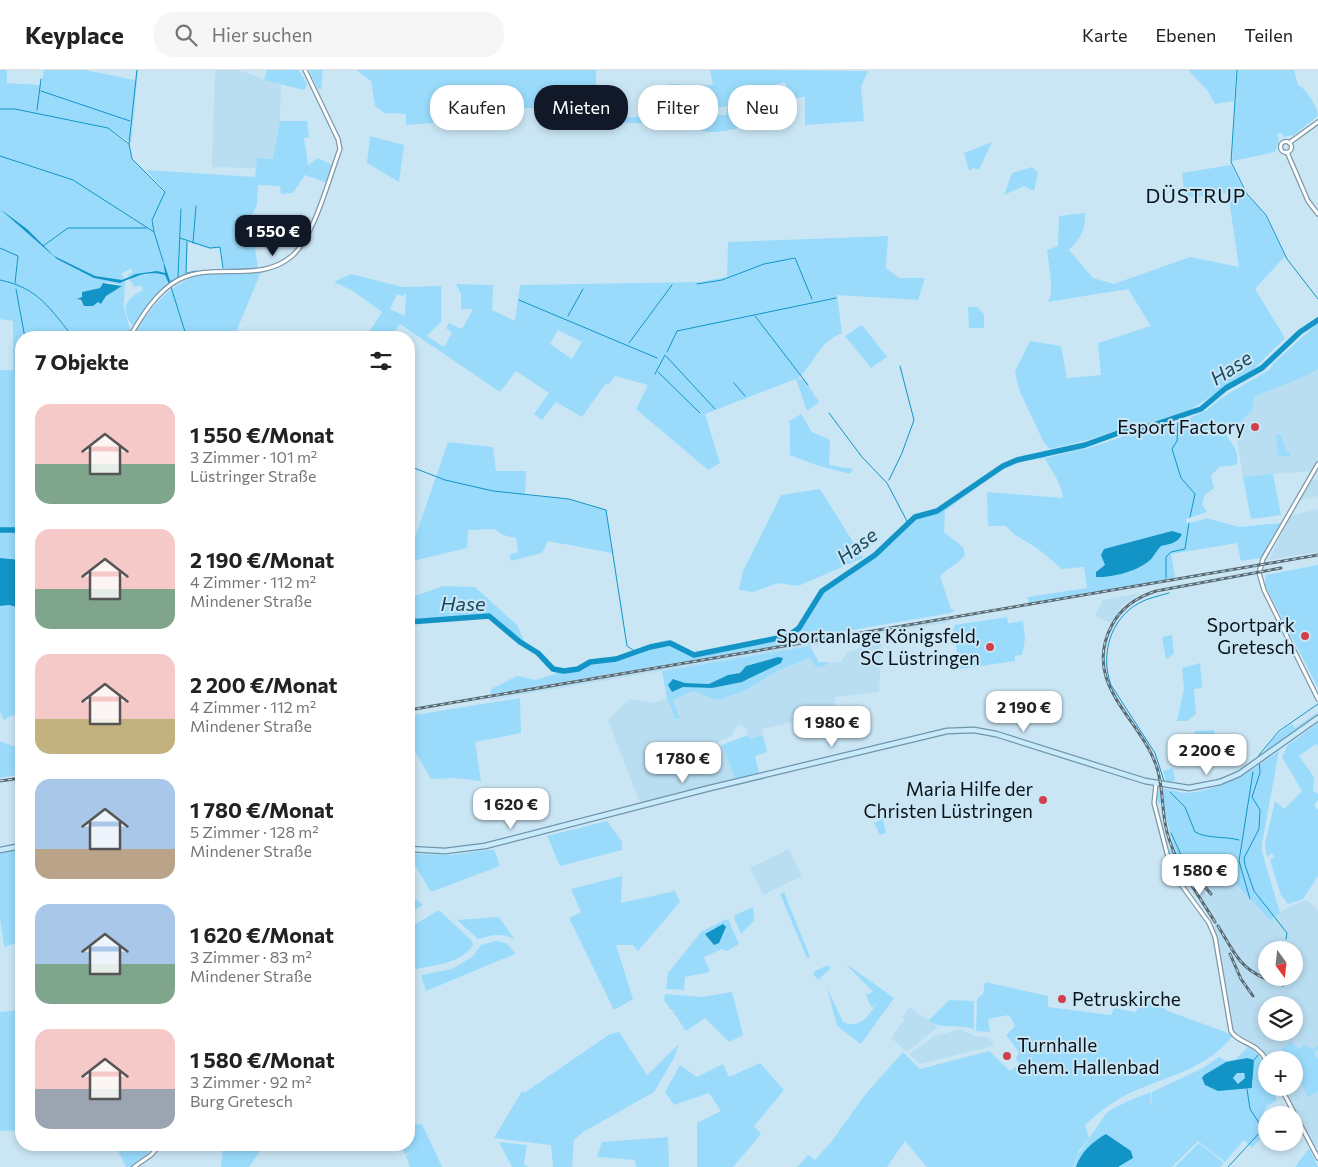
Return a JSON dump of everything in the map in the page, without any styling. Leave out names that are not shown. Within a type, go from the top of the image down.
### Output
[{"type":"main road","points":[[415,849],[445,851],[485,846],[706,788],[947,731],[974,730],[996,734],[1156,784],[1178,788],[1196,788],[1230,778],[1254,765],[1318,718]]},
{"type":"main road","points":[[0,850],[15,847]]},
{"type":"street","points":[[133,331],[146,311],[164,290],[176,281],[206,271],[248,271],[269,268],[292,256],[302,243],[311,228],[340,149],[335,131],[305,70]]},
{"type":"street","points":[[1318,122],[1290,143],[1284,142],[1280,145],[1281,150],[1287,152],[1308,202],[1318,214]]},
{"type":"street","points":[[1287,152],[1291,149],[1290,143]]},
{"type":"street","points":[[1318,464],[1263,559],[1259,571],[1264,590],[1318,699]]},
{"type":"street","points":[[1156,784],[1154,803],[1170,865],[1177,879],[1209,923],[1215,938],[1231,1031],[1237,1038],[1258,1048],[1260,1051]]},
{"type":"street","points":[[1285,1096],[1318,1158]]},
{"type":"street","points":[[134,1167],[155,1151]]},
{"type":"shaded area","points":[[0,70],[7,70],[7,83],[41,85],[44,70],[85,70],[135,80],[136,70],[138,70],[131,143],[108,128],[129,145],[132,159],[165,195],[165,191],[146,170],[255,177],[257,158],[273,159],[280,121],[307,121],[309,137],[304,138],[308,165],[318,158],[334,166],[327,183],[305,175],[293,193],[281,194],[280,186],[258,185],[257,204],[251,218],[258,270],[227,271],[223,267],[220,248],[210,249],[188,242],[186,275],[170,282],[167,274],[160,272],[129,276],[133,272],[131,269],[122,273],[124,279],[122,280],[94,278],[120,283],[125,280],[124,308],[131,331],[15,331],[15,559],[0,558],[0,370],[13,370],[13,321],[0,319]],"holes":[[[107,282],[121,285],[106,296],[101,304],[98,302],[93,306],[85,306],[78,299],[82,297],[82,292],[100,288],[102,284]]]},
{"type":"shaded area","points":[[215,70],[238,70],[281,85],[280,121],[273,159],[257,158],[256,168],[212,167]]},
{"type":"shaded area","points":[[267,70],[299,70],[307,84],[304,90],[264,80]]},
{"type":"shaded area","points":[[309,70],[323,70],[321,89],[318,89]]},
{"type":"shaded area","points":[[356,70],[596,70],[596,85],[534,85],[534,108],[524,108],[524,85],[430,85],[430,123],[406,125],[406,114],[384,113],[375,106],[371,81]]},
{"type":"shaded area","points":[[710,70],[868,71],[861,87],[864,121],[805,125],[805,97],[797,98],[797,85],[786,85],[784,82],[776,85],[728,85],[728,106],[718,107],[718,85],[713,85]]},
{"type":"shaded area","points":[[1188,70],[1236,70],[1234,101],[1215,104],[1207,90]]},
{"type":"shaded area","points":[[1237,70],[1294,70],[1298,85],[1305,90],[1311,99],[1318,116],[1293,136],[1284,137],[1281,133],[1277,134],[1279,141],[1275,152],[1232,161]]},
{"type":"shaded area","points":[[666,84],[713,85],[666,85]]},
{"type":"shaded area","points":[[728,106],[729,130],[703,131],[698,130],[718,130],[718,115],[726,115]]},
{"type":"shaded area","points":[[628,117],[638,117],[638,123],[628,123]]},
{"type":"shaded area","points":[[370,136],[404,145],[399,182],[367,163]]},
{"type":"shaded area","points":[[992,142],[979,170],[973,168],[969,171],[964,153]]},
{"type":"shaded area","points":[[1231,165],[1246,194],[1265,215],[1285,256],[1255,289],[1285,338],[1254,369],[1190,410],[1148,423],[1127,427],[1092,439],[1050,449],[1044,443],[1020,392],[1016,378],[1015,371],[1030,341],[1061,346],[1067,378],[1101,375],[1098,343],[1151,326],[1128,289],[1048,302],[1051,294],[1051,280],[1047,250],[1058,246],[1059,216],[1085,213],[1082,234],[1069,250],[1093,278],[1114,284],[1190,257],[1239,267],[1228,193],[1185,198],[1182,173]]},
{"type":"shaded area","points":[[1032,167],[1038,173],[1034,191],[1024,186],[1004,195],[1012,173]]},
{"type":"shaded area","points":[[0,209],[27,229],[54,256],[95,276],[122,280],[136,274],[157,271],[165,273],[163,260],[170,281],[175,279],[169,284],[165,275],[153,273],[120,283],[94,278],[57,259]]},
{"type":"shaded area","points":[[888,236],[886,268],[899,278],[925,278],[918,300],[837,295],[842,333],[821,348],[804,373],[797,379],[804,379],[819,402],[807,411],[796,379],[705,414],[720,463],[708,470],[636,409],[648,385],[615,376],[609,385],[606,383],[582,417],[556,402],[542,420],[534,414],[549,393],[516,371],[500,392],[415,334],[415,331],[410,331],[400,324],[395,331],[370,331],[382,312],[353,291],[334,282],[351,274],[402,287],[441,286],[441,322],[427,336],[444,347],[452,333],[446,328],[449,323],[462,329],[473,309],[461,309],[461,294],[456,284],[493,285],[492,310],[515,321],[520,285],[699,282],[727,277],[728,242]],"holes":[[[406,293],[405,316],[390,309],[397,294],[403,296]],[[558,330],[582,342],[572,359],[550,344]]]},
{"type":"shaded area","points":[[261,272],[236,331],[136,331],[156,304],[176,286],[200,275]]},
{"type":"shaded area","points":[[156,273],[166,275],[169,284],[144,310],[135,325],[132,325],[126,313],[127,304],[132,297],[143,290],[141,285],[134,287],[129,278]]},
{"type":"shaded area","points":[[103,283],[122,286],[106,296],[101,304],[98,302],[93,306],[84,306],[81,300],[77,299],[82,297],[82,292],[100,288]]},
{"type":"shaded area","points":[[968,307],[977,307],[984,314],[984,328],[969,328]]},
{"type":"shaded area","points":[[1318,323],[1318,369],[1304,377],[1255,396],[1252,411],[1226,435],[1237,453],[1236,465],[1219,467],[1211,476],[1214,488],[1205,495],[1202,504],[1207,512],[1186,519],[1187,524],[1207,518],[1238,527],[1281,523],[1261,558],[1241,561],[1237,543],[1171,554],[1175,577],[1171,579],[1029,603],[1027,597],[1087,588],[1084,567],[1062,569],[1037,548],[1015,535],[1006,526],[988,526],[987,492],[1063,498],[1058,481],[1045,458],[1154,430],[1207,410],[1221,398],[1269,370],[1274,363]]},
{"type":"shaded area","points":[[862,325],[887,357],[871,368],[845,336]]},
{"type":"shaded area","points":[[1318,369],[1318,458],[1311,471],[1243,477],[1235,427],[1252,411],[1255,396],[1304,377]]},
{"type":"shaded area","points":[[801,414],[812,432],[830,440],[829,465],[853,469],[850,474],[816,465],[790,455],[790,425],[788,422]]},
{"type":"shaded area","points":[[1280,434],[1286,450],[1290,454],[1289,457],[1278,455],[1276,435]]},
{"type":"shaded area","points":[[448,442],[493,447],[496,471],[526,471],[525,495],[569,499],[606,510],[612,553],[548,541],[542,553],[511,561],[509,555],[518,552],[516,538],[503,535],[494,529],[468,530],[467,548],[415,561],[415,538]]},
{"type":"shaded area","points":[[1046,454],[1045,458],[1022,461],[996,473],[945,511],[944,532],[963,547],[965,555],[940,576],[951,609],[955,610],[951,613],[835,633],[835,636],[490,694],[491,689],[517,676],[535,680],[555,674],[556,670],[578,669],[590,662],[616,659],[650,647],[670,643],[694,654],[792,635],[799,628],[821,592],[875,555],[915,517],[937,511],[1003,466],[1017,460]]},
{"type":"shaded area","points":[[1273,474],[1281,515],[1251,519],[1243,477]]},
{"type":"shaded area","points":[[1318,479],[1318,496],[1300,500],[1311,481]]},
{"type":"shaded area","points":[[820,489],[863,558],[798,586],[778,583],[753,592],[739,590],[743,571],[781,495]]},
{"type":"shaded area","points":[[1318,509],[1318,552],[1269,560],[1290,516]]},
{"type":"shaded area","points":[[1172,531],[1182,534],[1171,544],[1161,546],[1152,558],[1141,567],[1117,575],[1096,577],[1096,572],[1105,565],[1101,555],[1104,549]]},
{"type":"shaded area","points":[[0,558],[15,559],[15,606],[0,606]]},
{"type":"shaded area","name":"Sportpark Gretesch","points":[[1318,565],[1318,688],[1265,585],[1266,575]]},
{"type":"shaded area","points":[[443,586],[475,587],[517,625],[526,644],[489,616],[415,622],[415,596]]},
{"type":"shaded area","points":[[1140,593],[1123,605],[1111,623],[1095,616],[1103,600]]},
{"type":"shaded area","points":[[0,606],[15,606],[15,714],[4,720],[0,712]]},
{"type":"shaded area","points":[[950,617],[950,622],[491,700],[490,694]]},
{"type":"shaded area","name":"Sportanlage Königsfeld, SC Lüstringen","points":[[1007,617],[1008,623],[1023,621],[1025,639],[1022,655],[1015,656],[1015,661],[960,669],[953,630],[955,625]]},
{"type":"shaded area","points":[[1172,635],[1174,654],[1166,659],[1162,637]]},
{"type":"shaded area","points":[[882,642],[879,692],[835,697],[835,710],[830,714],[762,729],[763,735],[750,739],[745,727],[740,725],[735,728],[732,736],[697,750],[690,742],[686,744],[692,757],[722,745],[735,779],[640,803],[608,720],[626,702],[631,699],[654,703],[667,698],[675,719],[680,719],[672,700],[693,691],[717,699],[747,690],[775,672],[811,658],[824,667],[828,662],[841,662],[848,652]]},
{"type":"shaded area","points":[[810,646],[819,662],[828,662],[824,667],[815,666],[810,658],[775,672],[747,690],[717,700],[693,691],[673,700],[680,719],[675,719],[667,698],[662,671]],"holes":[[[772,658],[783,659],[750,679],[712,688],[683,687],[672,692],[675,679],[685,683],[709,684],[740,673],[746,666]]]},
{"type":"shaded area","points":[[778,657],[783,658],[781,663],[742,682],[712,688],[683,687],[672,692],[668,685],[673,679],[685,683],[709,684],[728,675],[740,673],[746,666]]},
{"type":"shaded area","points":[[1200,663],[1202,688],[1194,689],[1196,714],[1187,721],[1177,721],[1184,689],[1182,668]]},
{"type":"shaded area","points":[[520,698],[521,733],[475,742],[481,781],[454,778],[431,779],[415,751],[415,715]]},
{"type":"shaded area","points":[[1318,712],[1317,715],[1262,756],[1271,742],[1283,730],[1292,724],[1295,728]]},
{"type":"shaded area","points":[[1318,723],[1318,746],[1316,744],[1299,756],[1314,777],[1313,791],[1318,794],[1318,800],[1314,805],[1318,810],[1318,876],[1303,899],[1288,904],[1281,895],[1270,860],[1274,857],[1272,853],[1267,857],[1265,844],[1275,801],[1284,809],[1302,791],[1282,757],[1287,746]]},
{"type":"shaded area","points":[[1214,730],[1216,740],[1195,741],[1195,731]]},
{"type":"shaded area","points":[[748,735],[750,739],[763,735],[767,752],[755,756],[759,773],[735,779],[722,745]]},
{"type":"shaded area","points":[[0,741],[15,747],[15,775],[0,778]]},
{"type":"shaded area","points":[[1279,751],[1262,843],[1262,852],[1280,913],[1270,920],[1215,862],[1181,878],[1169,851],[1173,846],[1163,803],[1158,803],[1156,797],[1159,789],[1187,793],[1224,784],[1258,766]]},
{"type":"shaded area","points":[[1173,768],[1175,781],[1167,783],[1163,771]]},
{"type":"shaded area","points":[[883,819],[886,833],[880,835],[874,823]]},
{"type":"shaded area","points":[[607,821],[622,842],[622,850],[560,866],[547,836]]},
{"type":"shaded area","points":[[494,849],[500,866],[431,892],[415,865],[415,854],[452,855]]},
{"type":"shaded area","points":[[789,849],[802,876],[763,895],[750,868]]},
{"type":"shaded area","points":[[15,851],[15,943],[4,947],[0,917],[0,853]]},
{"type":"shaded area","points":[[1215,862],[1270,920],[1288,907],[1307,900],[1318,911],[1318,1146],[1315,1148],[1303,1126],[1303,1106],[1292,1106],[1286,1096],[1303,1096],[1303,1051],[1263,1051],[1235,1035],[1214,923],[1184,877]]},
{"type":"shaded area","points":[[622,876],[621,903],[675,891],[680,902],[638,951],[633,945],[616,945],[633,999],[614,1010],[569,918],[581,912],[571,889]]},
{"type":"shaded area","points":[[784,892],[810,957],[807,958],[780,894]]},
{"type":"shaded area","points":[[415,898],[423,905],[415,910]]},
{"type":"shaded area","points":[[753,907],[754,921],[741,934],[734,918],[735,915]]},
{"type":"shaded area","points":[[439,910],[472,941],[473,946],[453,961],[415,969],[415,924]]},
{"type":"shaded area","points":[[499,917],[515,940],[501,935],[492,935],[478,939],[457,920]]},
{"type":"shaded area","points":[[726,919],[729,921],[739,944],[727,951],[722,949],[704,957],[710,972],[685,977],[684,990],[666,989],[668,973],[701,932]]},
{"type":"shaded area","points":[[723,924],[726,927],[719,943],[714,945],[705,934]]},
{"type":"shaded area","points":[[495,941],[507,944],[515,954],[426,991],[421,975],[452,969],[472,957],[481,945]]},
{"type":"shaded area","points":[[845,963],[894,998],[861,1044],[837,1026],[827,988],[843,1022],[850,1024],[855,1024],[865,1019],[878,1002],[872,1008],[866,995],[873,992]]},
{"type":"shaded area","points":[[828,965],[831,968],[818,980],[813,974],[815,971]]},
{"type":"shaded area","points":[[985,982],[1048,996],[1048,1007],[1111,1015],[1114,1008],[1135,1012],[1149,998],[1168,1011],[1233,1035],[1210,1057],[1197,1065],[1126,1095],[1095,1116],[1085,1125],[1089,1138],[1079,1151],[1073,1167],[927,1167],[905,1141],[887,1167],[797,1167],[808,1155],[815,1160],[832,1141],[864,1096],[903,1052],[920,1069],[989,1051],[1010,1071],[1019,1064],[1016,1058],[1019,1052],[1006,1035],[1015,1026],[1009,1015],[988,1019],[990,1032],[976,1031],[977,999],[983,994]]},
{"type":"shaded area","points":[[732,992],[743,1035],[729,1042],[705,1018],[686,1031],[672,1010],[681,1011],[670,1009],[664,1000],[665,994],[701,997]]},
{"type":"shaded area","points":[[949,1000],[974,1001],[974,1029],[939,1025],[928,1021]]},
{"type":"shaded area","points":[[910,1007],[938,1027],[907,1052],[891,1038],[905,1019],[902,1017]]},
{"type":"shaded area","points":[[15,1011],[15,1130],[0,1131],[0,1012]]},
{"type":"shaded area","points":[[961,1029],[974,1036],[990,1038],[994,1046],[919,1064],[909,1054],[935,1036]]},
{"type":"shaded area","points":[[619,1032],[647,1075],[679,1044],[674,1058],[654,1092],[583,1132],[574,1140],[572,1167],[553,1167],[551,1145],[494,1138],[522,1091],[524,1093],[610,1034]]},
{"type":"shaded area","points":[[1291,1042],[1299,1049],[1305,1044],[1312,1050],[1318,1045],[1315,1057],[1318,1058],[1318,1091],[1308,1097],[1303,1086],[1303,1051],[1283,1051],[1282,1049]]},
{"type":"shaded area","points":[[1248,1047],[1254,1051],[1258,1055],[1258,1096],[1275,1096],[1277,1100],[1267,1106],[1258,1106],[1258,1141],[1252,1148],[1244,1140],[1225,1162],[1198,1141],[1172,1167],[1074,1167],[1078,1155],[1107,1112],[1151,1092],[1150,1103],[1153,1107],[1151,1102],[1152,1092],[1203,1068],[1219,1057],[1226,1061],[1236,1059]],"holes":[[[1247,1058],[1253,1071],[1251,1076],[1253,1083],[1247,1089],[1204,1075],[1226,1062]]]},
{"type":"shaded area","points":[[1247,1058],[1254,1060],[1252,1088],[1218,1091],[1205,1085],[1202,1078],[1204,1075],[1226,1062]],"holes":[[[1237,1073],[1244,1073],[1245,1078],[1238,1084],[1233,1078]]]},
{"type":"shaded area","points":[[760,1063],[784,1090],[754,1126],[761,1134],[733,1167],[697,1167],[697,1123],[721,1111],[709,1093],[674,1105],[665,1092],[680,1065],[697,1077],[723,1064],[729,1077]]},
{"type":"shaded area","points":[[1237,1073],[1241,1073],[1244,1078],[1243,1082],[1237,1083],[1234,1080],[1234,1076]]},
{"type":"shaded area","points":[[422,1124],[442,1167],[410,1167],[406,1156],[412,1151],[415,1151],[415,1125]]},
{"type":"shaded area","points":[[1106,1134],[1131,1151],[1133,1158],[1118,1167],[1076,1167],[1088,1148]]},
{"type":"shaded area","points":[[668,1137],[669,1167],[636,1167],[635,1160],[597,1157],[602,1142]]},
{"type":"shaded area","points":[[499,1142],[527,1145],[524,1165],[529,1167],[512,1167]]},
{"type":"shaded area","points":[[1199,1143],[1224,1163],[1220,1167],[1175,1167]]},
{"type":"shaded area","points":[[1309,1148],[1318,1167],[1295,1167]]},
{"type":"shaded area","points":[[118,1151],[150,1151],[131,1167],[126,1167]]},
{"type":"shaded area","points":[[222,1151],[260,1151],[249,1167],[221,1167]]},
{"type":"shaded area","points":[[403,1151],[411,1151],[405,1155]]},
{"type":"waterway","points":[[129,144],[137,70]]},
{"type":"waterway","points":[[1237,70],[1231,162],[1247,194],[1266,215],[1287,259],[1318,299]]},
{"type":"waterway","points":[[37,110],[41,79]]},
{"type":"waterway","points":[[41,91],[130,121]]},
{"type":"waterway","points":[[0,109],[15,109],[108,128],[129,144],[132,159],[165,192],[152,220],[154,232]]},
{"type":"waterway","points":[[0,156],[73,180],[154,232],[163,261]]},
{"type":"waterway","points":[[193,243],[196,206]]},
{"type":"waterway","points":[[178,277],[181,209]]},
{"type":"waterway","points":[[43,246],[68,228],[146,228]]},
{"type":"waterway","points":[[180,238],[210,248],[220,247],[223,268]]},
{"type":"waterway","points":[[175,279],[186,274],[187,242]]},
{"type":"waterway","points":[[0,248],[18,256],[15,283]]},
{"type":"waterway","points":[[697,284],[722,280],[764,264],[795,258],[812,299]]},
{"type":"waterway","points":[[187,273],[196,271]]},
{"type":"waterway","points":[[0,280],[25,288],[34,294],[43,301],[68,331]]},
{"type":"waterway","points":[[629,343],[672,285]]},
{"type":"waterway","points":[[171,287],[185,331]]},
{"type":"waterway","points":[[16,289],[24,331]]},
{"type":"waterway","points":[[568,316],[583,289]]},
{"type":"waterway","points":[[667,352],[677,331],[836,298]]},
{"type":"waterway","points":[[519,300],[657,358]]},
{"type":"waterway","points":[[755,316],[808,385]]},
{"type":"waterway","name":"Hase","points":[[415,622],[489,616],[520,642],[538,653],[553,669],[564,671],[578,669],[590,662],[616,659],[650,647],[670,643],[694,655],[788,636],[799,628],[822,591],[875,555],[915,517],[937,511],[1003,466],[1017,460],[1085,445],[1121,432],[1150,426],[1201,409],[1226,388],[1262,368],[1300,332],[1318,320]]},
{"type":"waterway","points":[[655,374],[665,355]]},
{"type":"waterway","points":[[666,356],[715,409]]},
{"type":"waterway","points":[[889,480],[902,453],[914,420],[900,366]]},
{"type":"waterway","points":[[658,372],[700,413]]},
{"type":"waterway","points":[[734,383],[745,396]]},
{"type":"waterway","points":[[829,413],[862,457],[887,483],[909,525]]},
{"type":"waterway","points":[[1178,423],[1177,441],[1172,449],[1181,478],[1195,494],[1190,517]]},
{"type":"waterway","points":[[415,468],[445,480],[493,491],[569,499],[606,510],[627,646],[636,652]]},
{"type":"waterway","points":[[1166,578],[1166,557],[1171,552],[1185,549],[1189,523]]},
{"type":"waterway","name":"Hase","points":[[0,530],[15,530]]},
{"type":"waterway","points":[[1164,781],[1155,753],[1111,685],[1108,674],[1107,650],[1114,628],[1129,610],[1150,598],[1169,593]]},
{"type":"waterway","points":[[1286,939],[1287,933],[1254,891],[1245,865],[1244,858],[1259,829],[1260,810],[1252,797],[1260,773],[1259,755],[1279,731],[1318,704]]},
{"type":"waterway","points":[[1250,899],[1239,861],[1253,772]]},
{"type":"waterway","points":[[1170,792],[1185,807],[1195,832],[1205,836],[1239,840]]},
{"type":"waterway","points":[[1171,833],[1188,870]]},
{"type":"waterway","points":[[1191,875],[1201,892]]},
{"type":"waterway","points":[[1254,1060],[1258,1055]]},
{"type":"waterway","points":[[1228,1167],[1263,1129],[1250,1109],[1247,1089]]},
{"type":"railway","points":[[415,709],[1318,555]]},
{"type":"railway","points":[[1215,922],[1175,856],[1165,824],[1159,773],[1148,748],[1116,699],[1108,682],[1103,665],[1104,646],[1112,625],[1120,613],[1130,604],[1149,593],[1281,568]]},
{"type":"railway","points":[[0,781],[15,779]]},
{"type":"railway","points":[[1194,874],[1211,894]]},
{"type":"railway","points":[[1218,926],[1237,956],[1250,970],[1258,975]]},
{"type":"railway","points":[[1230,954],[1241,979],[1253,996]]},
{"type":"place","name":"Esport Factory","points":[[1255,427]]},
{"type":"place","name":"Sportpark Gretesch","points":[[1305,636]]},
{"type":"place","name":"Sportanlage Königsfeld, SC Lüstringen","points":[[990,647]]},
{"type":"place","name":"Maria Hilfe der Christen Lüstringen","points":[[1043,800]]},
{"type":"place","name":"Petruskirche","points":[[1062,999]]},
{"type":"place","name":"Turnhalle ehem. Hallenbad","points":[[1007,1056]]},
{"type":"district","name":"DÜSTRUP","points":[[1196,196]]}]
